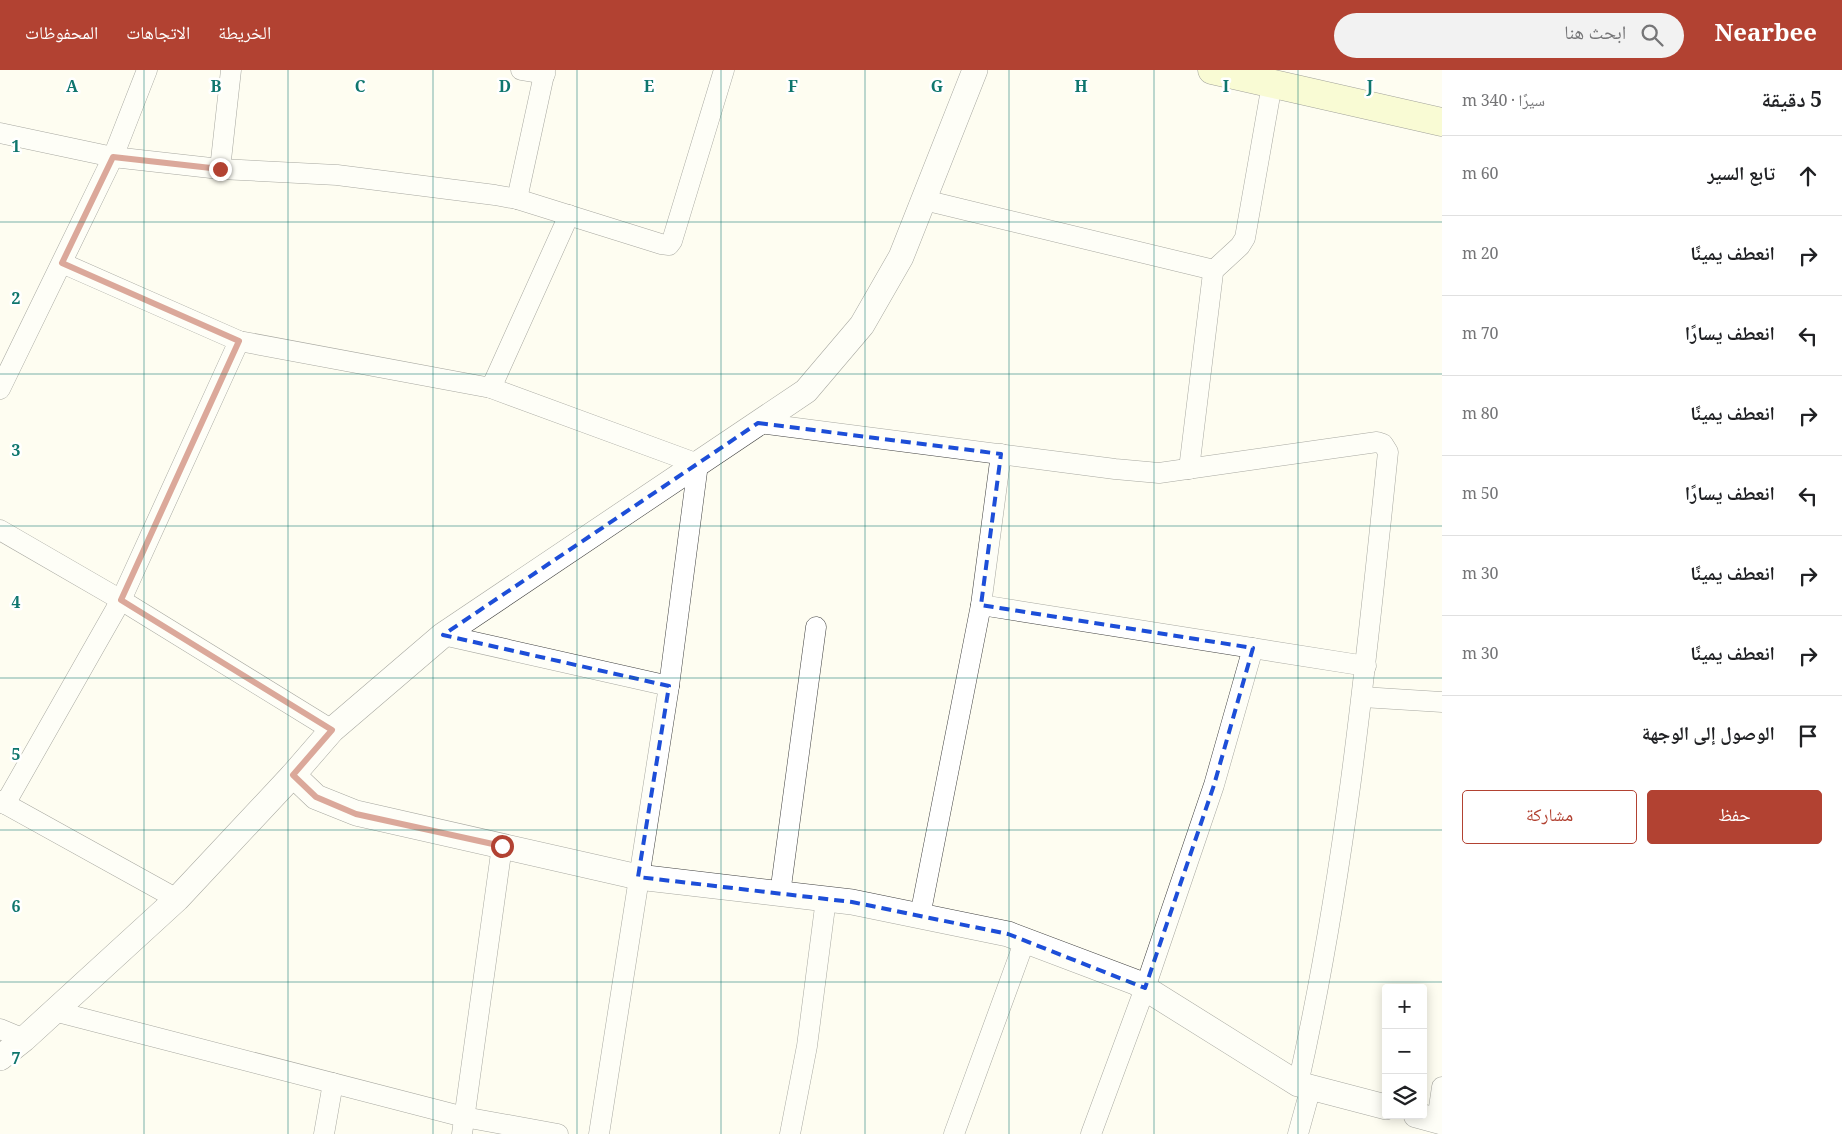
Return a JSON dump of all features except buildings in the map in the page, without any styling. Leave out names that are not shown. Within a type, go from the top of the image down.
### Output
[{"type":"main road","points":[[1212,70],[1442,122]]},
{"type":"street","points":[[0,389],[113,157],[147,70]]},
{"type":"street","points":[[220,169],[231,70]]},
{"type":"street","points":[[517,199],[545,72],[521,70]]},
{"type":"street","points":[[0,133],[113,157],[220,169],[337,175],[517,199],[669,245],[672,241],[724,70]]},
{"type":"street","points":[[0,1058],[24,1039],[176,898],[293,775],[332,730],[444,635],[806,391],[862,325],[901,257],[975,70]]},
{"type":"street","points":[[1188,468],[1214,270],[1240,246],[1245,238],[1272,84]]},
{"type":"street","points":[[924,200],[1214,270]]},
{"type":"street","points":[[491,388],[569,215]]},
{"type":"street","points":[[62,263],[239,341],[491,388],[698,464]]},
{"type":"street","points":[[176,898],[2,803],[121,600],[239,341]]},
{"type":"street","points":[[758,423],[1159,473],[1377,442],[1383,444],[1388,452],[1366,666],[1336,888],[1314,1015],[1298,1134]]},
{"type":"street","points":[[920,916],[980,605],[1001,454]]},
{"type":"street","points":[[599,1134],[669,686],[698,464]]},
{"type":"street","points":[[0,530],[121,600],[332,730]]},
{"type":"street","points":[[980,605],[1366,666]]},
{"type":"street","points":[[780,894],[816,628]]},
{"type":"street","points":[[444,635],[669,686]]},
{"type":"street","points":[[1091,1134],[1145,988],[1214,785],[1253,648]]},
{"type":"street","points":[[1362,697],[1442,702]]},
{"type":"street","points":[[293,775],[316,797],[356,814],[638,877],[852,902],[1008,934],[1134,982],[1305,1086],[1382,1106]]},
{"type":"street","points":[[463,1125],[502,846]]},
{"type":"street","points":[[790,1134],[807,1046],[826,899]]},
{"type":"street","points":[[954,1134],[1025,940]]},
{"type":"street","points":[[54,1011],[333,1083],[463,1125],[558,1134]]},
{"type":"street","points":[[0,1029],[24,1039]]},
{"type":"street","points":[[324,1134],[333,1083]]},
{"type":"street","points":[[1432,1119],[1442,1087]]},
{"type":"highlighted area","points":[[758,423],[1001,454],[981,605],[1253,648],[1214,785],[1145,988],[1008,934],[852,902],[638,877],[669,686],[443,635]]},
{"type":"route","points":[[220,169],[113,157],[62,263],[239,341],[121,600],[332,730],[293,775],[316,797],[356,814],[502,846]]}]
